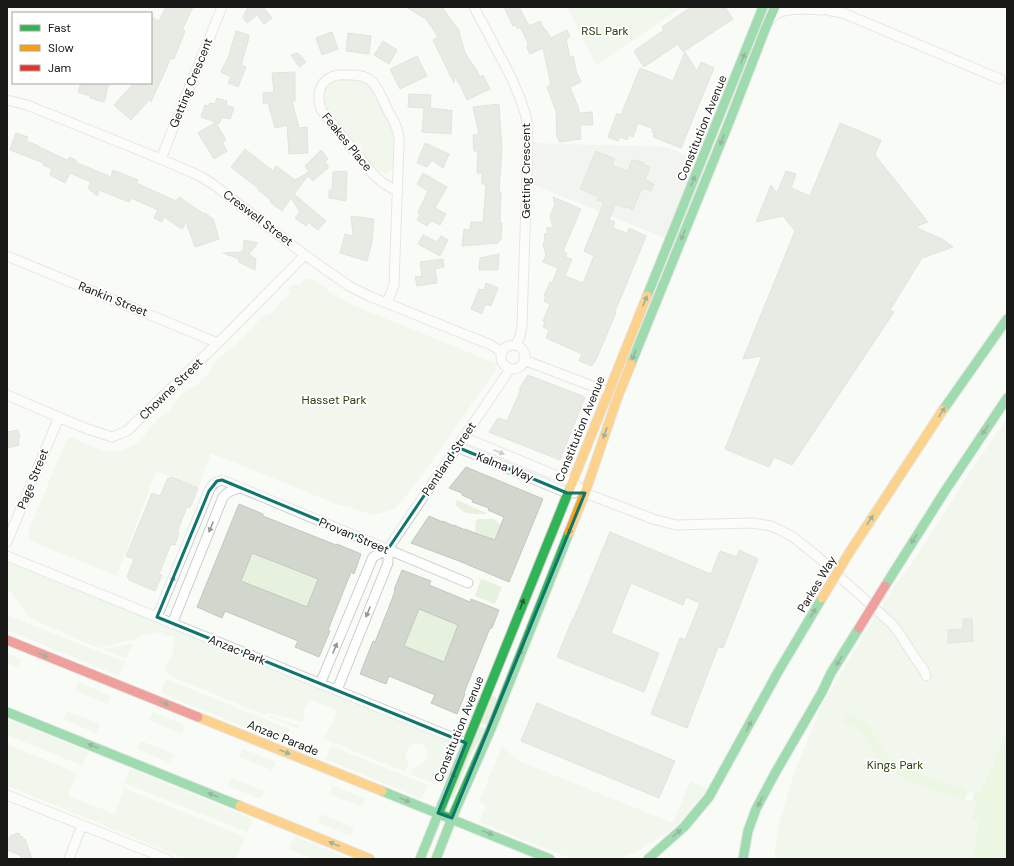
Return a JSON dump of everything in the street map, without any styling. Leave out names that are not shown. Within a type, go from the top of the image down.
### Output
[{"type":"main road","name":"Constitution Avenue","points":[[420,859],[763,7]]},
{"type":"main road","name":"Constitution Avenue","points":[[436,859],[452,818],[491,729],[586,493],[618,396],[775,7]]},
{"type":"main road","points":[[703,156],[714,160]]},
{"type":"main road","name":"Parkes Way","points":[[648,859],[684,827],[709,797],[778,672],[849,553],[926,435],[976,361],[1007,319]]},
{"type":"main road","points":[[743,859],[748,831],[756,809],[831,673],[916,534],[1007,398]]},
{"type":"main road","name":"Anzac Parade","points":[[7,640],[452,818],[550,859]]},
{"type":"main road","points":[[7,712],[370,859]]},
{"type":"main road","points":[[747,859],[748,831]]},
{"type":"street","name":"Getting Crescent","points":[[161,159],[222,7]]},
{"type":"street","name":"Getting Crescent","points":[[474,7],[517,90],[524,107],[527,123],[528,147],[522,325],[516,345]]},
{"type":"street","points":[[817,7],[835,10],[1000,79]]},
{"type":"street","points":[[766,27],[773,17],[780,12],[800,10],[835,10]]},
{"type":"street","name":"Feakes Place","points":[[387,303],[394,285],[398,192],[399,134],[376,87],[368,79],[360,75],[339,74],[329,77],[323,82],[319,90],[319,104],[322,111],[373,174],[398,192]]},
{"type":"street","name":"Creswell Street","points":[[7,100],[27,105],[190,171],[210,182],[305,255],[346,284],[387,303],[483,342],[502,352]]},
{"type":"street","name":"Chowne Street","points":[[7,395],[82,427],[112,437],[127,431],[218,343],[305,255]]},
{"type":"street","name":"Rankin Street","points":[[7,256],[218,343]]},
{"type":"street","points":[[516,345],[522,350],[525,357],[520,366],[510,369],[502,362],[502,352],[506,346],[516,345]]},
{"type":"street","points":[[524,360],[608,392]]},
{"type":"street","name":"Pentland Street","points":[[320,684],[373,557],[388,549],[510,369]]},
{"type":"street","name":"Page Street","points":[[7,542],[59,417]]},
{"type":"street","name":"Kalma Way","points":[[463,437],[572,482],[586,493]]},
{"type":"street","name":"Kalma Way","points":[[457,447],[567,492],[586,493]]},
{"type":"street","name":"Provan Street","points":[[157,617],[212,485],[216,481],[222,480],[468,583]]},
{"type":"street","points":[[172,624],[223,497],[226,493],[234,489],[241,488]]},
{"type":"street","points":[[586,493],[653,519],[676,525],[753,523],[771,526],[793,536],[892,624],[924,669],[926,676]]},
{"type":"street","points":[[203,506],[217,511]]},
{"type":"street","name":"Pentland Street","points":[[337,690],[388,563],[388,549]]},
{"type":"street","name":"Anzac Park","points":[[7,556],[466,743]]},
{"type":"street","points":[[363,582],[378,588]]},
{"type":"street","points":[[347,620],[363,627]]},
{"type":"street","points":[[7,795],[167,859]]},
{"type":"street","points":[[69,859],[82,825]]},
{"type":"highlighted area","points":[[457,447],[567,493],[585,493],[452,818],[438,813],[466,743],[157,617],[209,491],[217,481],[222,480],[388,549]]},
{"type":"shaded area","points":[[534,143],[666,147],[697,159],[665,238],[532,184]]},
{"type":"shaded area","points":[[847,713],[868,725],[884,753],[897,764],[898,763],[930,778],[963,789],[964,791],[980,794],[1007,729],[1007,859],[974,859],[978,820],[972,819],[978,802],[939,792],[901,776],[877,757],[867,738],[862,732],[843,721]]},
{"type":"green space","name":"RSL Park","points":[[567,7],[682,7],[596,65]]},
{"type":"green space","points":[[339,79],[361,81],[369,85],[372,89],[394,134],[395,158],[390,171],[384,173],[374,168],[325,107],[323,98],[325,90],[331,83]]},
{"type":"green space","name":"Hasset Park","points":[[308,278],[313,279],[326,287],[328,291],[350,304],[495,363],[496,370],[417,482],[395,509],[373,515],[336,504],[211,453],[198,488],[156,471],[117,576],[33,542],[29,539],[28,533],[67,440],[70,438],[74,439],[95,448],[108,451],[121,450],[133,445],[146,434],[145,433],[160,417],[170,410],[173,404],[188,388],[195,387],[211,371],[210,369],[214,362],[253,328],[261,316],[270,314],[278,306],[279,301],[282,301],[291,293],[288,288],[296,284],[299,285]]},
{"type":"green space","name":"Kings Park","points":[[1007,418],[1007,729],[989,771],[973,819],[978,819],[974,859],[774,859],[778,828],[793,777],[822,704],[895,585],[910,566],[970,472]]},
{"type":"green space","points":[[457,500],[486,514],[469,514],[462,511],[455,504]]},
{"type":"green space","points":[[478,519],[494,519],[501,525],[495,540],[475,533],[476,521]]},
{"type":"green space","points":[[252,553],[311,577],[315,569],[321,572],[306,610],[301,605],[241,581]]},
{"type":"green space","points":[[7,562],[451,743],[435,784],[411,774],[413,768],[422,764],[426,759],[428,754],[424,746],[415,743],[407,751],[406,758],[408,766],[406,772],[324,739],[330,724],[332,725],[338,711],[309,699],[303,713],[305,714],[302,722],[267,712],[265,715],[168,675],[168,672],[164,670],[165,666],[172,657],[174,636],[165,636],[161,632],[146,634],[136,639],[98,648],[30,618],[12,593],[7,590],[9,575],[7,574]]},
{"type":"green space","points":[[481,579],[502,587],[495,604],[475,596]]},
{"type":"green space","points":[[421,604],[458,625],[442,666],[427,667],[419,688],[404,682],[412,661],[403,649]]},
{"type":"green space","points":[[7,615],[125,662],[119,676],[7,630]]},
{"type":"green space","points":[[133,643],[126,659],[103,649]]},
{"type":"green space","points":[[7,653],[21,659],[18,667],[7,663]]},
{"type":"green space","points":[[166,679],[289,729],[284,743],[161,693]]},
{"type":"green space","points":[[78,682],[111,696],[108,704],[75,691]]},
{"type":"green space","points":[[492,696],[496,697],[496,700],[487,725],[479,722]]},
{"type":"green space","points":[[67,711],[100,724],[96,733],[63,719]]},
{"type":"green space","points":[[152,712],[185,725],[182,734],[149,720]]},
{"type":"green space","points":[[270,716],[300,726],[299,729],[269,717]]},
{"type":"green space","points":[[7,719],[88,752],[83,766],[7,735]]},
{"type":"green space","points":[[478,726],[486,729],[471,754],[453,799],[449,797]]},
{"type":"green space","points":[[141,741],[174,754],[170,763],[137,749]]},
{"type":"green space","points":[[7,744],[77,773],[68,796],[115,814],[124,788],[245,837],[236,859],[187,859],[7,786]]},
{"type":"green space","points":[[331,746],[428,785],[422,799],[325,759]]},
{"type":"green space","points":[[502,746],[519,761],[673,823],[690,781],[708,789],[681,821],[667,833],[645,847],[620,859],[572,859],[479,822],[486,805],[479,802]]},
{"type":"green space","points":[[243,749],[276,762],[272,770],[239,757]]},
{"type":"green space","points":[[453,749],[455,755],[454,759],[443,787],[438,785]]},
{"type":"green space","points":[[130,769],[253,819],[247,832],[124,783]]},
{"type":"green space","points":[[231,778],[264,791],[261,799],[228,786]]},
{"type":"green space","points":[[333,786],[366,799],[362,807],[329,794]]},
{"type":"green space","points":[[321,814],[354,828],[351,836],[318,823]]},
{"type":"green space","points":[[294,836],[351,859],[313,859],[289,849]]},
{"type":"pier","points":[[968,792],[975,793],[972,801],[965,800]]},
{"type":"building","points":[[166,7],[193,7],[182,30],[185,31],[174,59],[171,58],[151,102],[151,98],[131,120],[114,105],[133,84],[152,84],[152,18],[159,21]]},
{"type":"building","points":[[248,7],[263,7],[272,18],[264,24],[257,15],[247,23],[243,17]]},
{"type":"building","points":[[406,7],[442,7],[458,28],[465,53],[480,77],[483,75],[490,89],[467,100],[455,74],[454,83],[433,40],[438,37],[426,19]]},
{"type":"building","points":[[504,7],[519,7],[529,26],[540,21],[551,38],[567,30],[570,37],[566,39],[570,57],[573,56],[577,75],[581,82],[570,87],[579,109],[579,113],[592,112],[593,125],[580,125],[581,139],[559,142],[559,138],[557,138],[557,114],[547,87],[551,85],[543,48],[530,54],[527,48],[528,43],[520,27],[518,29],[516,25],[513,26]]},
{"type":"building","points":[[691,7],[725,7],[733,19],[683,52],[678,44],[644,67],[634,51],[664,30],[662,27]]},
{"type":"building","points":[[236,31],[249,35],[241,65],[246,67],[238,87],[228,83],[231,77],[221,72],[228,59]]},
{"type":"building","points":[[332,32],[338,49],[322,55],[316,38]]},
{"type":"building","points":[[348,33],[371,36],[369,54],[346,51]]},
{"type":"building","points":[[383,41],[397,50],[389,64],[374,55]]},
{"type":"building","points":[[685,52],[697,71],[701,62],[714,68],[681,148],[653,137],[653,129],[638,123],[633,137],[629,135],[627,140],[620,137],[618,141],[608,137],[617,113],[621,115],[640,68],[673,81]]},
{"type":"building","points":[[298,53],[306,62],[299,67],[291,55]]},
{"type":"building","points":[[417,56],[427,76],[400,89],[390,69]]},
{"type":"building","points":[[295,72],[295,101],[292,101],[299,128],[307,127],[308,153],[289,154],[287,125],[275,128],[268,103],[263,103],[263,93],[274,92],[272,73]]},
{"type":"building","points":[[81,84],[109,84],[104,102],[90,98],[90,96],[78,92]]},
{"type":"building","points":[[409,94],[431,95],[430,108],[448,110],[446,111],[452,110],[451,134],[422,132],[424,108],[408,107]]},
{"type":"building","points":[[217,98],[227,101],[226,105],[234,108],[230,119],[222,117],[219,124],[216,123],[226,140],[222,142],[227,151],[214,159],[198,133],[216,122],[201,117],[205,105],[209,106],[210,103],[215,104]]},
{"type":"building","points":[[499,104],[502,150],[499,192],[501,192],[501,239],[498,243],[462,246],[464,229],[470,230],[471,222],[483,222],[486,184],[482,184],[482,173],[477,173],[478,151],[474,151],[473,135],[479,134],[473,107]]},
{"type":"building","points":[[840,123],[881,140],[875,155],[928,222],[915,227],[942,239],[953,247],[922,258],[890,310],[894,312],[792,465],[774,457],[769,467],[725,449],[762,356],[743,359],[795,231],[783,216],[756,222],[771,185],[777,193],[786,171],[796,174],[791,188],[810,196]]},
{"type":"building","points":[[16,133],[28,137],[26,141],[67,160],[70,157],[76,160],[75,162],[111,177],[113,170],[138,180],[136,183],[176,201],[179,197],[213,219],[219,239],[195,247],[186,222],[182,229],[164,217],[162,222],[154,218],[158,210],[131,198],[129,202],[99,190],[97,196],[88,188],[91,182],[70,173],[65,183],[50,175],[52,169],[43,165],[44,163],[10,150]]},
{"type":"building","points":[[425,143],[449,154],[443,168],[432,160],[427,167],[417,163]]},
{"type":"building","points":[[245,149],[273,171],[276,166],[295,180],[309,172],[305,166],[321,150],[328,159],[325,162],[328,165],[328,168],[313,181],[308,176],[294,194],[326,221],[318,230],[309,223],[306,226],[295,218],[300,212],[291,198],[282,211],[270,202],[271,200],[258,190],[259,189],[231,167]]},
{"type":"building","points":[[596,151],[615,159],[612,165],[628,171],[632,160],[644,163],[643,165],[650,167],[645,180],[654,184],[651,191],[642,188],[633,209],[615,204],[609,220],[615,222],[613,228],[627,233],[629,228],[646,236],[604,341],[592,366],[579,361],[582,354],[546,338],[549,330],[543,327],[545,322],[543,321],[550,304],[544,301],[546,296],[544,296],[550,282],[552,283],[558,268],[543,262],[546,255],[543,245],[545,239],[544,234],[548,233],[546,228],[553,227],[550,216],[555,204],[553,197],[581,209],[563,251],[567,253],[565,257],[572,259],[565,276],[583,283],[594,256],[584,251],[604,202],[597,200],[599,197],[580,189]]},
{"type":"building","points":[[347,171],[346,201],[329,198],[329,190],[332,190],[333,172]]},
{"type":"building","points":[[423,173],[447,187],[435,208],[446,214],[440,225],[432,221],[427,226],[417,220],[420,215],[418,212],[428,191],[417,184]]},
{"type":"building","points":[[351,216],[374,219],[372,242],[367,261],[340,253],[345,234],[353,236]]},
{"type":"building","points":[[423,235],[437,242],[441,236],[448,240],[440,256],[418,244]]},
{"type":"building","points":[[244,240],[258,243],[249,254],[256,259],[255,270],[239,262],[239,259],[223,253],[243,252]]},
{"type":"building","points":[[499,254],[498,270],[479,270],[480,258]]},
{"type":"building","points":[[443,259],[444,267],[435,269],[437,283],[417,286],[415,277],[422,276],[420,262]]},
{"type":"building","points":[[486,283],[498,288],[491,306],[485,304],[482,314],[471,309],[479,289],[484,290]]},
{"type":"building","points":[[528,375],[585,397],[560,460],[489,432],[498,418],[507,421],[521,389],[519,389]]},
{"type":"building","points":[[18,430],[20,438],[18,438],[19,445],[7,448],[7,432]]},
{"type":"building","points":[[466,467],[543,499],[509,582],[411,543],[429,516],[495,540],[504,517],[488,510],[489,508],[472,502],[473,500],[462,495],[462,493],[449,488]]},
{"type":"building","points":[[171,477],[198,488],[190,508],[187,507],[177,532],[179,533],[175,545],[171,544],[159,574],[162,575],[155,591],[129,580],[127,577],[134,559],[126,556],[152,493],[160,496],[168,478],[170,479]]},
{"type":"building","points":[[239,504],[263,514],[263,516],[361,554],[354,574],[351,572],[319,657],[295,647],[298,641],[225,611],[222,618],[197,607]],"holes":[[[252,553],[318,579],[307,607],[241,581]]]},
{"type":"building","points":[[610,532],[711,574],[720,551],[737,557],[739,550],[758,559],[723,648],[718,647],[687,728],[651,714],[680,638],[685,640],[700,603],[686,597],[683,605],[631,583],[611,633],[659,653],[644,692],[557,657]]},
{"type":"building","points":[[402,570],[431,581],[429,585],[470,602],[471,599],[499,610],[492,628],[490,628],[457,714],[431,703],[435,695],[389,676],[386,684],[360,674],[373,641],[375,642],[395,591],[394,590]],"holes":[[[419,609],[458,625],[444,662],[404,646]]]},
{"type":"building","points":[[963,619],[972,619],[973,641],[948,643],[948,630],[963,629]]},
{"type":"building","points":[[537,703],[675,761],[659,798],[521,741]]},
{"type":"building","points":[[19,833],[20,837],[22,836],[23,839],[25,839],[32,859],[21,859],[20,855],[7,850],[10,836]]},
{"type":"traffic: fast","points":[[647,296],[763,7]]},
{"type":"traffic: fast","points":[[631,364],[775,7]]},
{"type":"traffic: fast","points":[[943,410],[1007,319]]},
{"type":"traffic: fast","points":[[885,586],[945,491],[1007,398]]},
{"type":"traffic: fast","points":[[420,859],[570,488]]},
{"type":"traffic: fast","points":[[436,859],[452,818],[491,729],[569,533]]},
{"type":"traffic: fast","points":[[648,859],[684,827],[709,797],[778,672],[822,598]]},
{"type":"traffic: fast","points":[[743,859],[748,831],[756,809],[822,692],[831,673],[859,628]]},
{"type":"traffic: fast","points":[[7,712],[240,806]]},
{"type":"traffic: fast","points":[[382,791],[550,859]]},
{"type":"traffic: slow","points":[[570,488],[647,296]]},
{"type":"traffic: slow","points":[[569,533],[585,493],[618,396],[631,364]]},
{"type":"traffic: slow","points":[[849,553],[943,410]]},
{"type":"traffic: slow","points":[[822,598],[849,553]]},
{"type":"traffic: slow","points":[[198,717],[382,791]]},
{"type":"traffic: slow","points":[[240,806],[370,859]]},
{"type":"traffic: jam","points":[[859,628],[885,586]]},
{"type":"traffic: jam","points":[[7,640],[198,717]]}]
